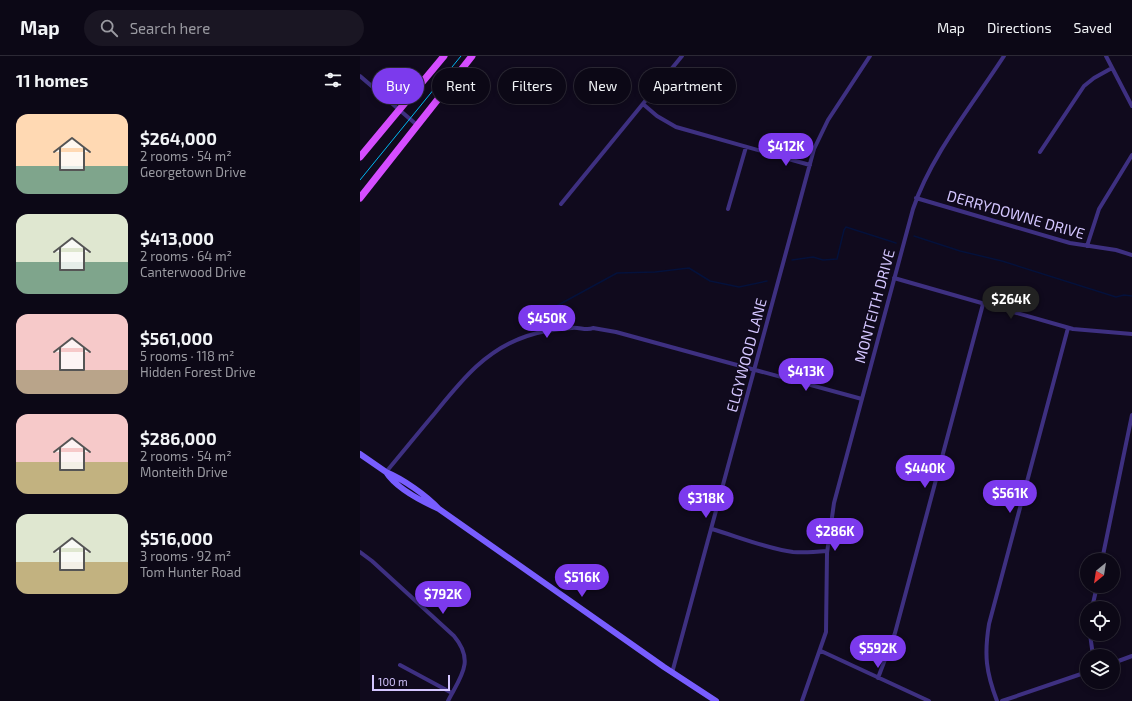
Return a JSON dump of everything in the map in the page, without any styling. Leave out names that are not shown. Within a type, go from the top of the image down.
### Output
[{"type":"main road","points":[[360,156],[444,56]]},
{"type":"main road","points":[[360,198],[472,56]]},
{"type":"street","points":[[672,68],[682,56]]},
{"type":"street","name":"ELGYWOOD LANE","points":[[672,673],[817,142],[828,120],[870,56]]},
{"type":"street","name":"MONTEITH DRIVE","points":[[802,701],[821,651],[826,632],[827,551],[834,503],[916,198],[927,173],[942,148],[1004,56]]},
{"type":"street","points":[[1106,56],[1132,106]]},
{"type":"street","points":[[1040,152],[1084,86],[1094,78],[1112,68]]},
{"type":"street","points":[[360,76],[417,125]]},
{"type":"street","points":[[561,204],[643,104],[662,119],[676,127],[810,165]]},
{"type":"street","points":[[728,208],[746,147]]},
{"type":"street","points":[[1087,246],[1099,209],[1132,155]]},
{"type":"street","name":"DERRYDOWNE DRIVE","points":[[916,198],[1070,243],[1116,250],[1132,255]]},
{"type":"street","points":[[894,278],[1068,328],[1132,334]]},
{"type":"street","points":[[878,678],[895,633],[983,304]]},
{"type":"street","points":[[386,472],[474,368],[494,353],[510,344],[541,332],[578,328],[608,330],[862,399]]},
{"type":"street","points":[[997,701],[989,679],[987,666],[986,645],[989,624],[1068,328]]},
{"type":"street","points":[[1103,553],[1132,415]]},
{"type":"street","points":[[360,454],[432,501],[439,509],[672,673],[716,701]]},
{"type":"street","points":[[712,529],[780,549],[802,552],[827,551]]},
{"type":"street","points":[[360,552],[372,561],[459,642],[464,651],[465,668],[448,701]]},
{"type":"street","points":[[821,651],[929,701]]},
{"type":"street","points":[[1120,660],[1132,656]]},
{"type":"street","points":[[400,665],[452,693]]},
{"type":"street","points":[[1002,701],[1080,674]]},
{"type":"waterway","points":[[792,260],[813,257],[823,260],[837,259],[846,227],[896,243]]},
{"type":"waterway","points":[[914,236],[960,251],[1002,261],[1116,297],[1124,295],[1132,296]]},
{"type":"waterway","points":[[529,321],[617,273],[655,272],[689,268],[710,281],[739,287],[767,281]]},
{"type":"tram line","points":[[360,180],[461,56]]}]
